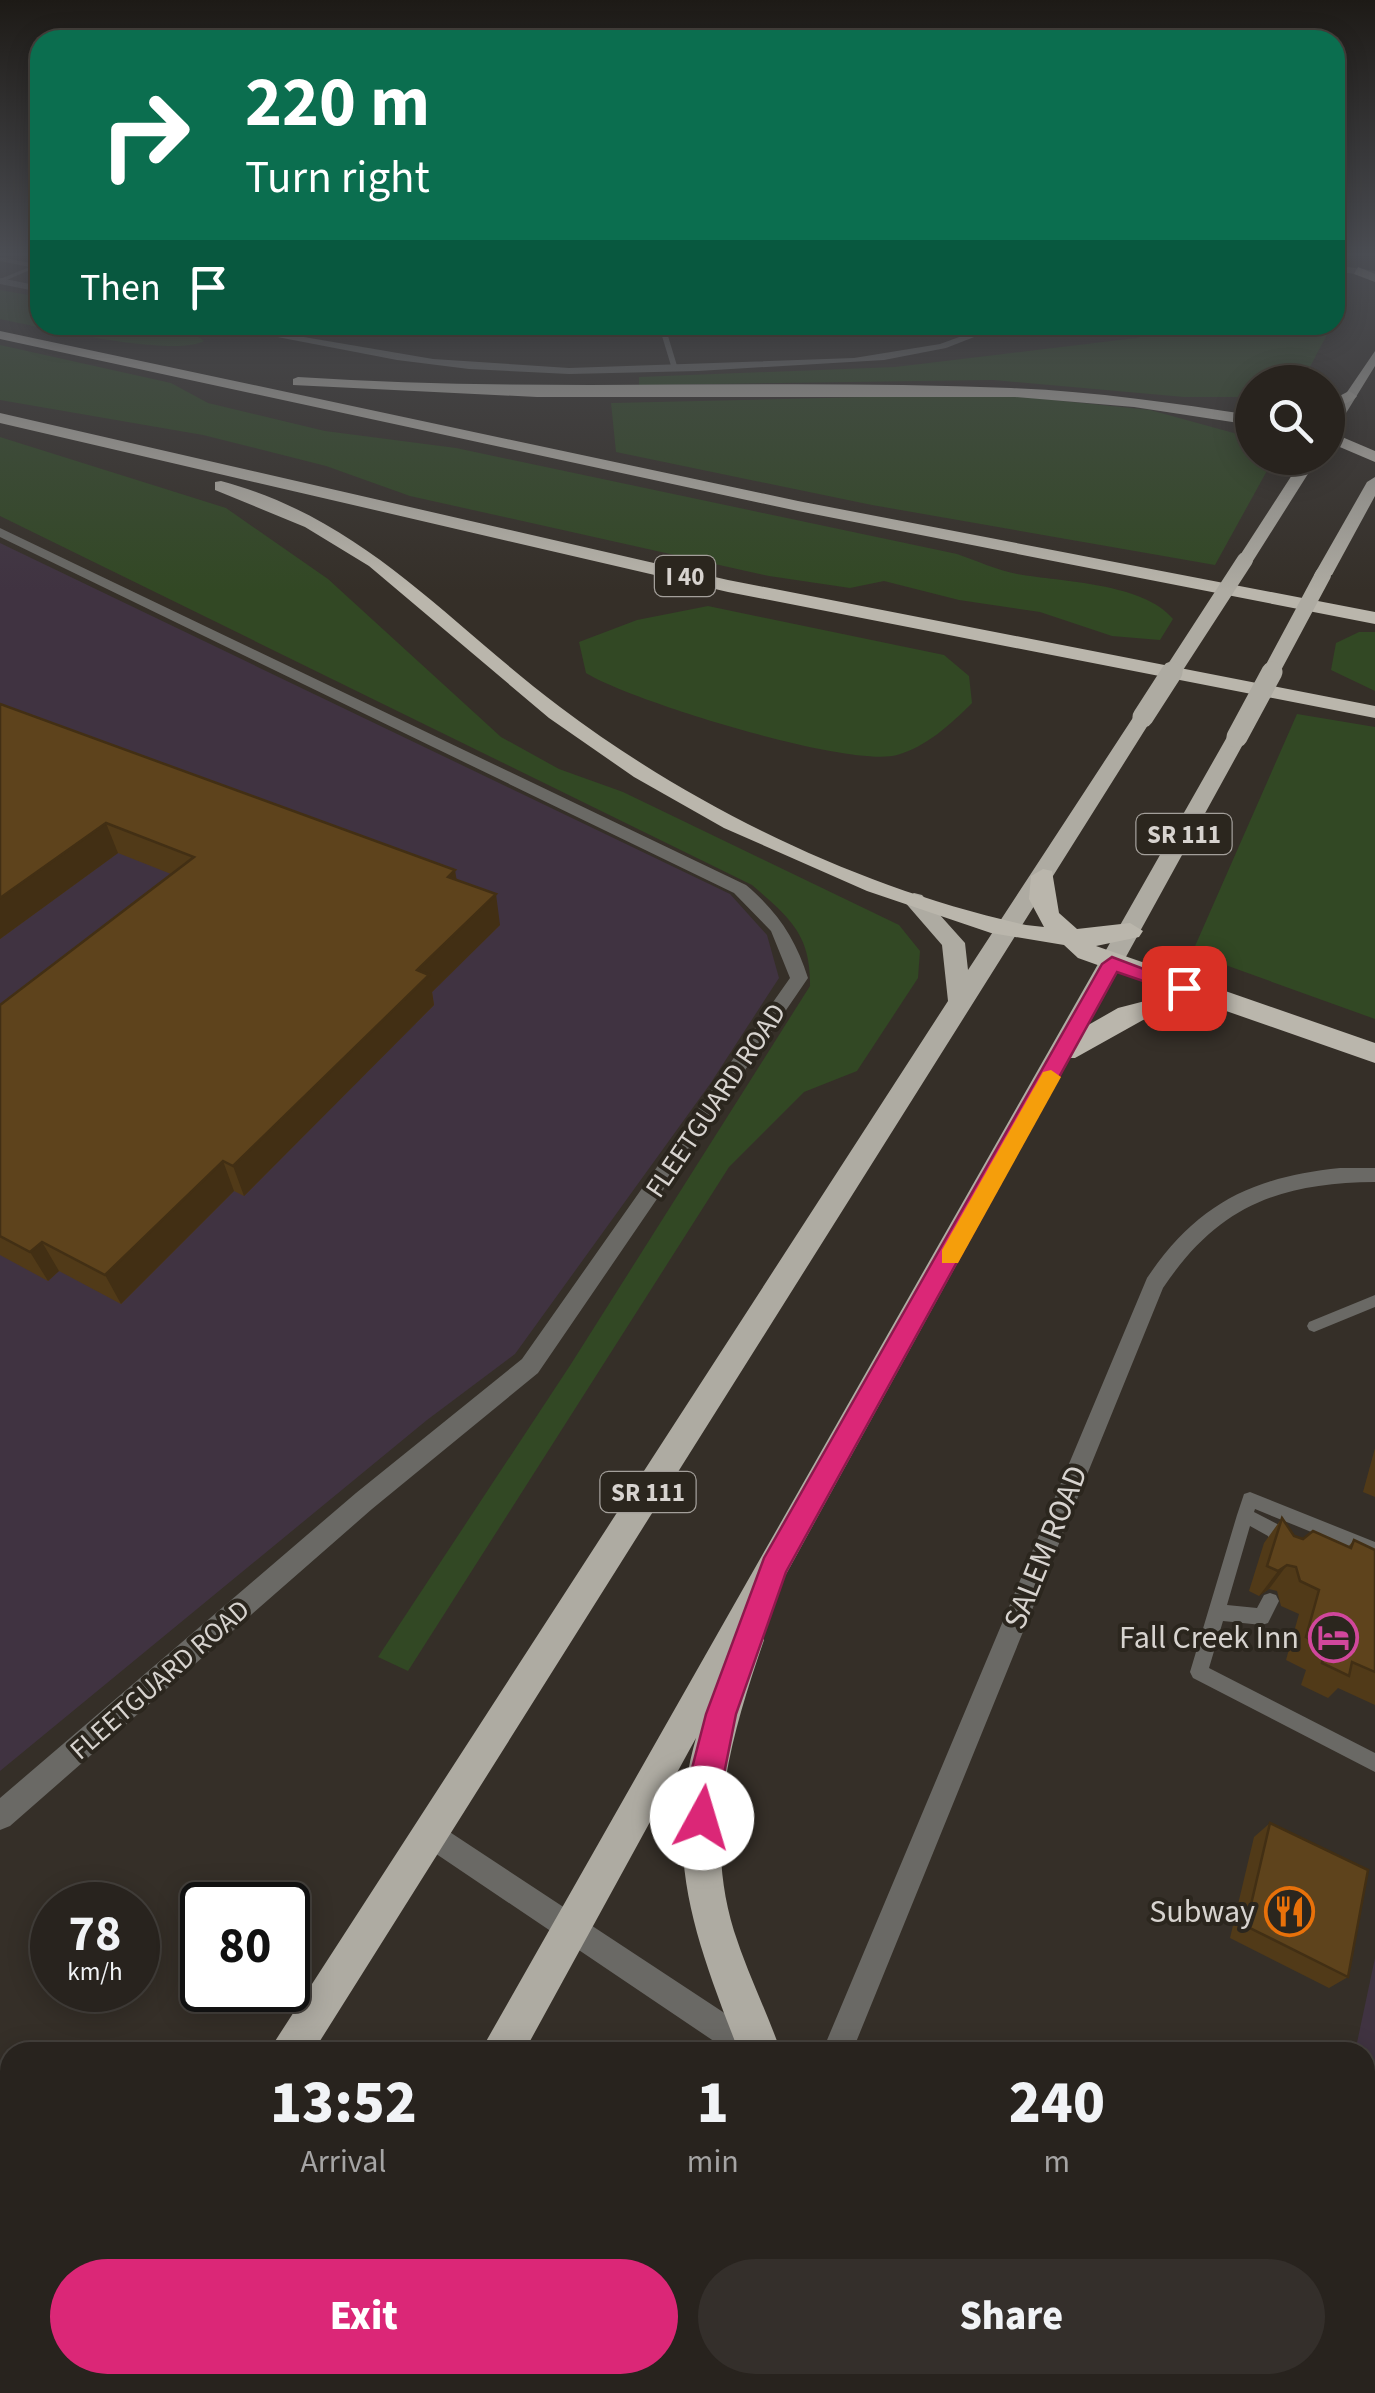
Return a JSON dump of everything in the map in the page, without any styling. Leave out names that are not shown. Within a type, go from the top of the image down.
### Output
[{"type":"highway","points":[[154,368],[798,506],[1375,618]]},
{"type":"highway","points":[[199,368],[262,378],[421,392],[968,388],[1070,394],[1235,418]]},
{"type":"highway","points":[[1345,403],[1367,368]]},
{"type":"highway","points":[[1345,398],[1349,396]]},
{"type":"highway","name":"I 40","points":[[0,418],[728,586],[1375,712]]},
{"type":"highway","points":[[28,424],[240,492],[333,535],[395,576],[552,711],[622,762],[713,814],[834,871],[1008,931],[1067,938],[1130,931]]},
{"type":"highway","points":[[1345,441],[1375,457]]},
{"type":"highway","points":[[1345,448],[1375,448]]},
{"type":"highway","name":"SR 111","points":[[294,2042],[1300,475]]},
{"type":"highway","name":"SR 111","points":[[507,2042],[1065,1051],[1375,482]]},
{"type":"highway","points":[[1042,876],[1043,908],[1067,938],[1112,964],[1375,1053]]},
{"type":"highway","points":[[914,900],[938,920],[954,943],[961,1004]]},
{"type":"highway","points":[[1065,1051],[1120,1014],[1147,1004],[1219,1000]]},
{"type":"highway","points":[[755,2042],[714,1925],[700,1856],[704,1780],[716,1730],[774,1567]]},
{"type":"street","points":[[493,368],[705,368]]},
{"type":"street","name":"FLEETGUARD ROAD","points":[[0,532],[740,889],[770,914],[790,944],[798,978],[530,1366],[364,1501],[0,1816]]},
{"type":"street","name":"SALEM ROAD","points":[[841,2042],[1154,1284],[1174,1248],[1242,1194],[1342,1174],[1375,1176]]},
{"type":"street","points":[[430,1833],[569,1930],[743,2042]]},
{"type":"lane","points":[[1314,1326],[1375,1301]]},
{"type":"lane","points":[[1375,1550],[1250,1499],[1198,1672],[1375,1763]]},
{"type":"lane","points":[[1245,1514],[1274,1532],[1283,1552]]},
{"type":"lane","points":[[1216,1612],[1262,1616],[1270,1601]]},
{"type":"shaded area","points":[[0,543],[730,894],[767,935],[779,978],[710,1084],[515,1354],[427,1420],[0,1771]]},
{"type":"shaded area","points":[[1375,1958],[1375,2042],[1357,2042]]},
{"type":"green space","points":[[0,368],[102,368],[171,383],[208,403],[325,431],[456,448],[957,554],[1017,574],[1123,591],[1160,607],[1173,619],[1160,640],[1112,636],[1040,612],[959,600],[884,581],[850,588],[769,576],[410,496],[326,466],[203,435],[0,400]]},
{"type":"green space","points":[[878,368],[1235,368],[1235,397],[1184,397],[993,380],[639,385],[639,377]]},
{"type":"green space","points":[[993,394],[1150,410],[1235,433],[1235,475],[1265,475],[1215,565],[872,505],[616,452],[611,403]]},
{"type":"green space","points":[[0,437],[226,508],[328,579],[501,737],[559,769],[623,792],[899,925],[920,951],[918,978],[857,1071],[804,1092],[729,1167],[408,1671],[378,1657],[571,1364],[810,986],[807,953],[787,917],[752,885],[0,516]]},
{"type":"green space","points":[[708,606],[944,655],[969,676],[972,703],[928,741],[897,755],[871,756],[789,742],[691,715],[586,673],[579,642],[637,620]]},
{"type":"green space","points":[[1359,632],[1375,632],[1375,691],[1331,670],[1336,643]]},
{"type":"green space","points":[[1297,714],[1375,727],[1375,1019],[1192,953]]},
{"type":"building","points":[[0,704],[455,870],[448,877],[496,894],[417,970],[429,975],[233,1166],[223,1161],[105,1275],[42,1242],[30,1252],[0,1236],[0,1005],[194,857],[106,823],[0,898]]},
{"type":"building","points":[[1282,1518],[1294,1536],[1303,1539],[1313,1531],[1351,1548],[1354,1540],[1375,1550],[1375,1672],[1352,1662],[1349,1676],[1322,1663],[1326,1647],[1306,1637],[1319,1590],[1300,1581],[1296,1567],[1287,1565],[1278,1571],[1267,1566]]},
{"type":"building","name":"Subway","points":[[1270,1823],[1368,1870],[1348,1977],[1246,1926]]},
{"type":"slow traffic","points":[[950,1257],[1051,1077]]},
{"type":"place","name":"Fall Creek Inn","points":[[1334,1637]]},
{"type":"place","name":"Subway","points":[[1290,1911]]},
{"type":"route","points":[[702,1818],[704,1780],[721,1714],[774,1567],[1112,964],[1184,988]]}]
